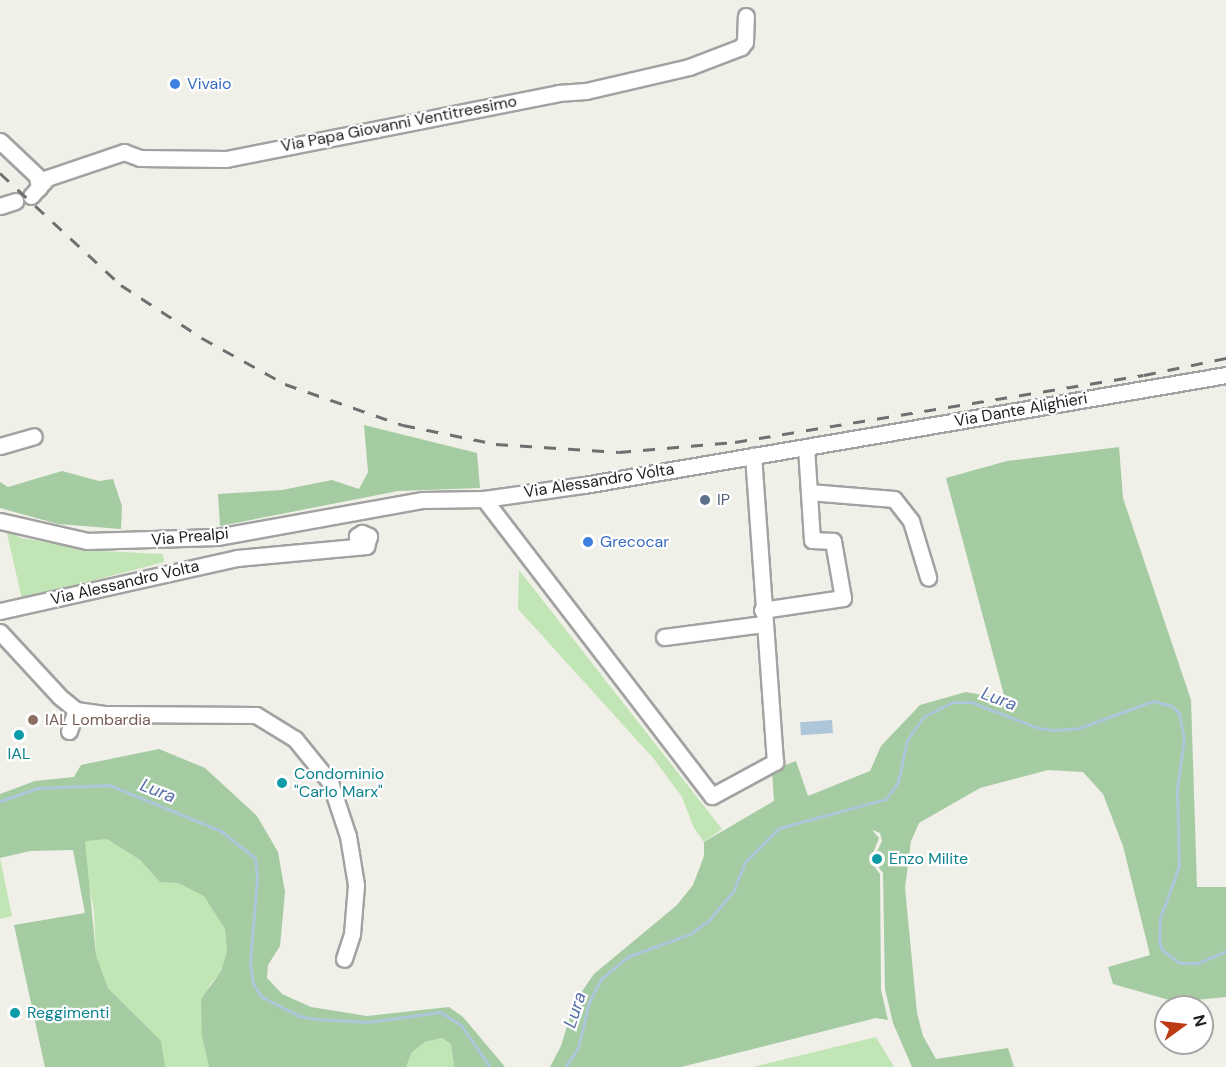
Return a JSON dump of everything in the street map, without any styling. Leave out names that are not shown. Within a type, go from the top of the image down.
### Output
[{"type":"street","name":"Via Papa Giovanni Ventitreesimo","points":[[0,141],[37,177],[35,192],[47,178],[124,152],[140,158],[226,159],[558,93],[586,91],[689,67],[741,47],[745,42],[746,16]]},
{"type":"street","name":"Via Dante Alighieri","points":[[812,446],[1226,375]]},
{"type":"street","points":[[0,446],[34,436]]},
{"type":"street","name":"Via Alessandro Volta","points":[[381,507],[423,500],[484,499],[812,446]]},
{"type":"street","points":[[664,637],[843,598],[832,540],[812,540],[809,492],[812,446]]},
{"type":"street","points":[[484,499],[712,796],[775,762],[769,712],[753,456]]},
{"type":"street","points":[[809,492],[894,499],[911,521],[928,577]]},
{"type":"street","name":"Via Prealpi","points":[[0,521],[87,541],[153,542],[295,525],[381,507]]},
{"type":"street","name":"Via Alessandro Volta","points":[[0,611],[237,558],[358,545]]},
{"type":"street","points":[[0,632],[60,697],[76,710],[106,714],[256,715],[295,739],[330,782],[348,836],[356,885],[352,934],[344,959]]},
{"type":"street","points":[[69,731],[76,710]]},
{"type":"green space","points":[[364,425],[477,453],[480,488],[398,491],[220,526],[218,494],[282,490],[332,480],[359,489],[368,472]]},
{"type":"green space","points":[[1119,447],[1123,498],[1191,700],[1197,887],[1226,887],[1226,997],[1154,996],[1113,984],[1108,967],[1150,955],[1123,846],[1103,794],[1083,772],[1048,770],[980,788],[919,823],[911,841],[905,888],[917,1013],[923,1036],[936,1059],[1008,1048],[1014,1067],[912,1067],[893,1023],[885,989],[883,873],[873,860],[882,841],[880,833],[872,830],[879,838],[870,861],[880,874],[881,990],[888,1020],[876,1018],[681,1067],[550,1067],[561,1046],[574,1003],[594,974],[677,905],[693,885],[704,856],[704,842],[774,801],[772,770],[796,761],[808,796],[870,771],[881,746],[920,705],[966,692],[1005,699],[946,478],[1007,461]]},
{"type":"green space","points":[[62,471],[99,481],[113,479],[122,506],[121,529],[58,524],[0,508],[0,482],[8,487]]},
{"type":"green space","points":[[6,529],[21,538],[101,551],[163,554],[164,562],[22,599]]},
{"type":"green space","points":[[519,570],[722,829],[704,842],[694,828],[682,797],[654,759],[518,609]]},
{"type":"green space","points":[[159,749],[205,768],[257,816],[278,852],[285,892],[280,946],[268,965],[267,978],[282,994],[311,1007],[367,1016],[449,1007],[463,1017],[505,1067],[454,1067],[451,1044],[442,1038],[425,1042],[412,1052],[406,1067],[209,1067],[202,1037],[201,999],[221,971],[227,951],[225,929],[204,896],[178,883],[160,882],[140,860],[107,839],[85,841],[96,955],[108,988],[161,1041],[165,1067],[45,1067],[14,925],[85,913],[73,850],[30,851],[0,858],[0,794],[35,781],[74,777],[81,765]]},
{"type":"green space","points":[[107,839],[140,860],[160,882],[178,883],[205,896],[225,929],[227,951],[221,971],[209,986],[202,1037],[209,1067],[165,1067],[151,1031],[108,988],[96,955],[94,911],[84,861],[85,840]]},
{"type":"green space","points":[[0,858],[12,916],[0,919]]},
{"type":"green space","points":[[876,1037],[894,1067],[753,1067]]},
{"type":"green space","points":[[442,1038],[451,1044],[454,1067],[406,1067],[412,1052],[425,1042]]},
{"type":"water","points":[[832,720],[833,733],[801,735],[800,722]]},
{"type":"waterway","name":"Lura","points":[[565,1067],[578,1048],[589,1002],[601,979],[627,957],[690,934],[709,920],[734,890],[745,862],[779,828],[886,799],[898,782],[907,740],[923,717],[952,702],[971,702],[1038,728],[1053,730],[1079,728],[1153,701],[1172,706],[1179,713],[1184,738],[1177,790],[1179,866],[1160,918],[1159,941],[1162,950],[1179,963],[1198,963],[1226,951]]},
{"type":"waterway","name":"Lura","points":[[0,801],[38,788],[109,785],[221,831],[255,858],[257,878],[250,961],[253,984],[262,997],[299,1016],[316,1019],[368,1022],[440,1012],[461,1025],[490,1067]]},
{"type":"railway","points":[[0,173],[121,285],[202,338],[285,384],[403,425],[496,444],[619,452],[735,442],[1144,375],[1226,358]]},
{"type":"place","name":"Vivaio","points":[[175,84]]},
{"type":"place","name":"IP","points":[[705,500]]},
{"type":"place","name":"Grecocar","points":[[588,542]]},
{"type":"place","name":"IAL Lombardia","points":[[33,720]]},
{"type":"place","name":"IAL","points":[[19,735]]},
{"type":"place","name":"Condominio \"Carlo Marx\"","points":[[282,783]]},
{"type":"place","name":"Enzo Milite","points":[[877,859]]},
{"type":"place","name":"Reggimenti","points":[[15,1013]]}]
